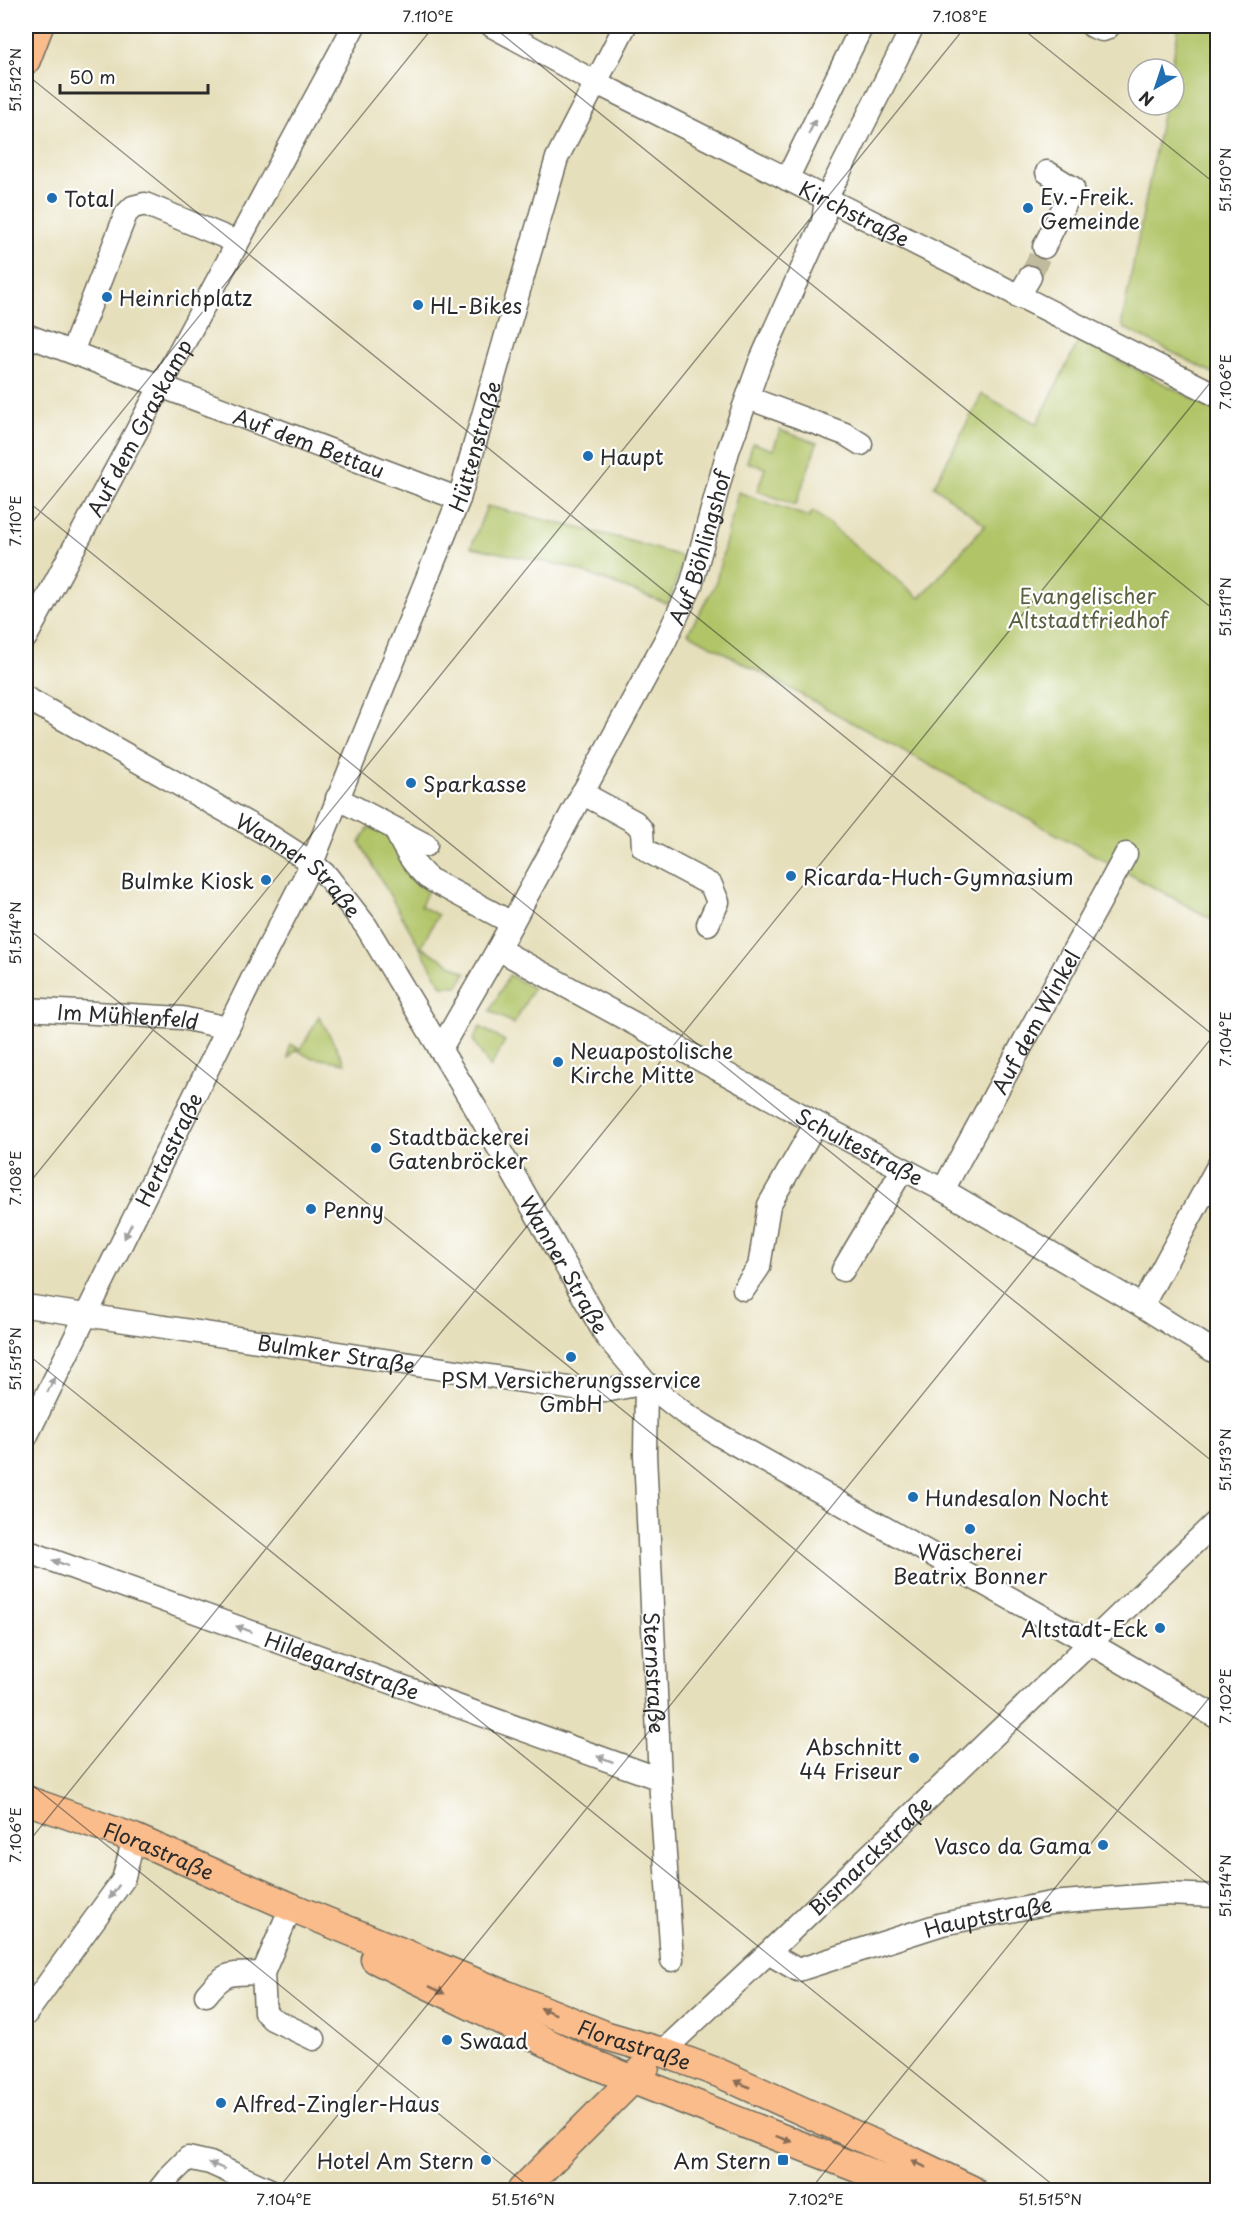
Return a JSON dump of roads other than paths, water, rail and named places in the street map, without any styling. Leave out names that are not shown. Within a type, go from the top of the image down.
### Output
[{"type":"main road","name":"Florastraße","points":[[26,1800],[134,1838],[291,1907],[607,2036],[662,2052],[719,2073],[972,2190]]},
{"type":"main road","name":"Florastraße","points":[[291,1907],[384,1965],[583,2060],[913,2190]]},
{"type":"main road","name":"Bismarckstraße","points":[[522,2190],[632,2078],[662,2052]]},
{"type":"street","name":"Auf dem Graskamp","points":[[26,637],[354,26]]},
{"type":"street","name":"Kirchstraße","points":[[492,26],[595,82],[1218,396]]},
{"type":"street","name":"Hüttenstraße","points":[[312,862],[459,499],[558,158],[625,26]]},
{"type":"street","points":[[787,179],[862,26]]},
{"type":"street","name":"Auf Böhlingshof","points":[[440,1050],[498,949],[665,641],[691,586],[728,451],[778,320],[824,222],[826,199],[913,26]]},
{"type":"street","points":[[1092,26],[1102,31],[1109,26]]},
{"type":"street","points":[[1044,247],[1073,188],[1047,172]]},
{"type":"street","points":[[72,352],[126,214],[133,207],[145,204],[237,242]]},
{"type":"street","points":[[1018,297],[1030,277]]},
{"type":"street","name":"Auf dem Bettau","points":[[26,335],[459,499]]},
{"type":"street","points":[[748,398],[845,434],[861,444]]},
{"type":"street","name":"Wanner Straße","points":[[26,698],[312,862],[341,892],[366,926],[606,1336],[646,1383],[684,1413],[719,1435],[1088,1642],[1218,1718]]},
{"type":"street","points":[[582,793],[635,822],[642,830],[643,847],[649,852],[711,885],[718,902],[708,924]]},
{"type":"street","points":[[338,798],[426,845]]},
{"type":"street","points":[[395,829],[415,865],[430,879],[512,923]]},
{"type":"street","name":"Auf dem Winkel","points":[[943,1190],[1126,854]]},
{"type":"street","name":"Hertastraße","points":[[26,1437],[312,862]]},
{"type":"street","name":"Schultestraße","points":[[498,949],[943,1190],[1142,1306],[1218,1354]]},
{"type":"street","name":"Im Mühlenfeld","points":[[26,1009],[182,1018],[228,1028]]},
{"type":"street","points":[[744,1290],[759,1267],[769,1205],[816,1123]]},
{"type":"street","points":[[1142,1306],[1218,1166]]},
{"type":"street","points":[[843,1270],[903,1169]]},
{"type":"street","name":"Bulmker Straße","points":[[26,1306],[582,1390],[610,1390],[646,1383]]},
{"type":"street","name":"Sternstraße","points":[[646,1383],[645,1454],[660,1779],[672,1960]]},
{"type":"street","name":"Bismarckstraße","points":[[662,2052],[1218,1520]]},
{"type":"street","name":"Hildegardstraße","points":[[26,1551],[660,1779]]},
{"type":"street","points":[[26,2014],[123,1880],[134,1838]]},
{"type":"street","name":"Hauptstraße","points":[[768,1953],[798,1970],[942,1924],[1052,1903],[1164,1894],[1218,1896]]},
{"type":"street","points":[[291,1907],[263,1973],[265,2012],[272,2019],[314,2039]]},
{"type":"street","points":[[206,1995],[220,1978],[229,1974],[263,1973]]},
{"type":"street","points":[[159,2190],[188,2158],[210,2163],[270,2190]]},
{"type":"tunnel","points":[[1030,277],[1044,247]]},
{"type":"place","name":"Total","points":[[52,198]]},
{"type":"place","name":"Ev.-Freik. Gemeinde","points":[[1028,208]]},
{"type":"place","name":"Heinrichplatz","points":[[107,297]]},
{"type":"place","name":"HL-Bikes","points":[[418,305]]},
{"type":"place","name":"Haupt","points":[[588,456]]},
{"type":"place","name":"Sparkasse","points":[[411,783]]},
{"type":"place","name":"Ricarda-Huch-Gymnasium","points":[[791,876]]},
{"type":"place","name":"Bulmke Kiosk","points":[[266,880]]},
{"type":"place","name":"Neuapostolische Kirche Mitte","points":[[558,1062]]},
{"type":"place","name":"Stadtbäckerei Gatenbröcker","points":[[376,1148]]},
{"type":"place","name":"Penny","points":[[311,1209]]},
{"type":"place","name":"PSM Versicherungsservice GmbH","points":[[571,1357]]},
{"type":"place","name":"Hundesalon Nocht","points":[[913,1497]]},
{"type":"place","name":"Wäscherei Beatrix Bonner","points":[[970,1529]]},
{"type":"place","name":"Altstadt-Eck","points":[[1160,1628]]},
{"type":"place","name":"Abschnitt 44 Friseur","points":[[914,1758]]},
{"type":"place","name":"Vasco da Gama","points":[[1103,1845]]},
{"type":"place","name":"Swaad","points":[[447,2040]]},
{"type":"place","name":"Alfred-Zingler-Haus","points":[[221,2103]]},
{"type":"place","name":"Hotel Am Stern","points":[[486,2160]]},
{"type":"place","name":"Am Stern","points":[[783,2160]]},
{"type":"park label","name":"Evangelischer Altstadtfriedhof","points":[[1088,607]]}]
